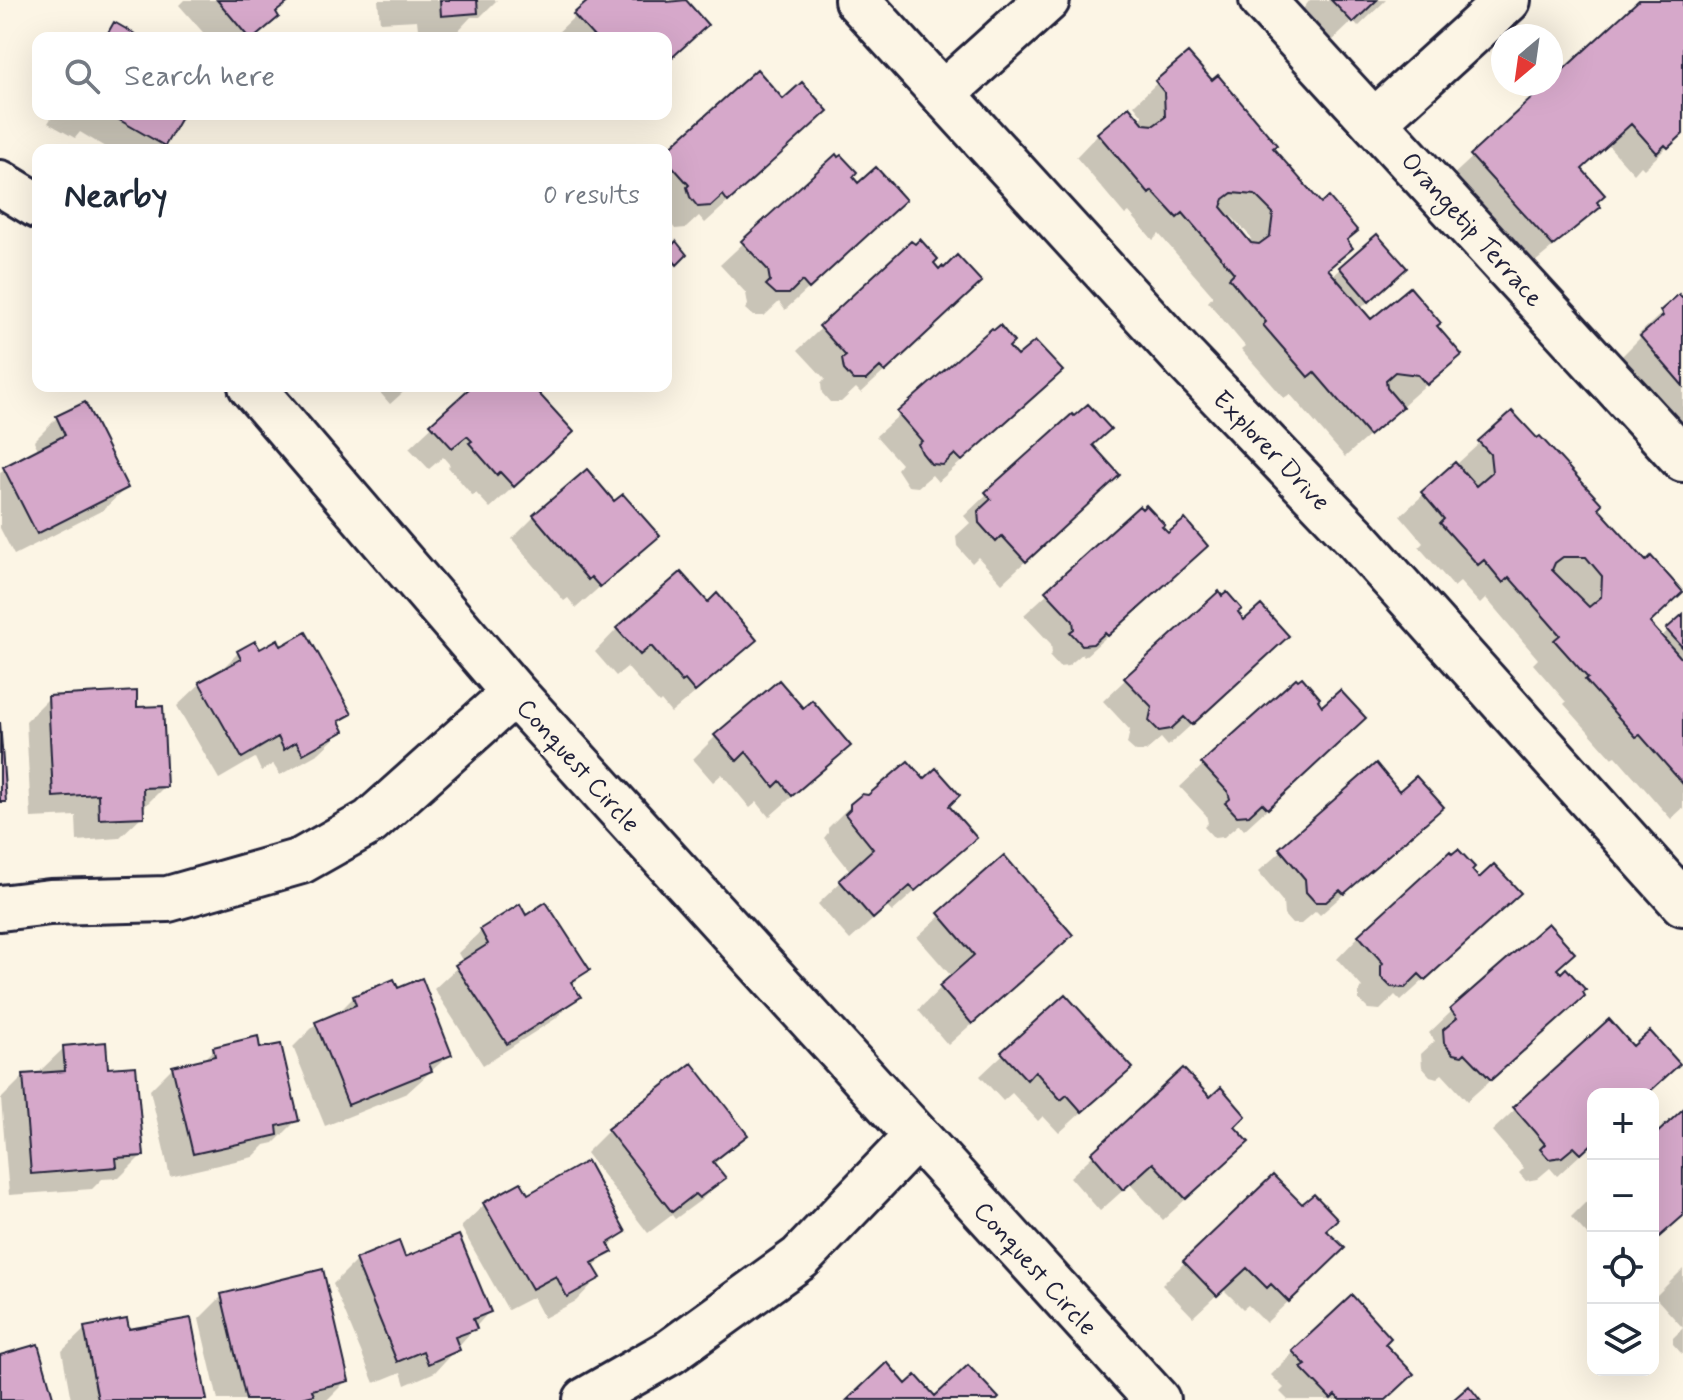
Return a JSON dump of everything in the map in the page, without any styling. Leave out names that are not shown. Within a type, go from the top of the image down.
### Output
[{"type":"street","name":"Explorer Drive","points":[[857,0],[1185,359],[1356,538],[1683,903]]},
{"type":"street","points":[[944,93],[1047,0]]},
{"type":"street","name":"Orangetip Terrace","points":[[1262,0],[1683,459]]},
{"type":"street","points":[[1375,121],[1508,0]]},
{"type":"street","points":[[0,183],[32,202]]},
{"type":"street","name":"Conquest Circle","points":[[256,392],[514,693],[1157,1400]]},
{"type":"street","points":[[0,908],[50,902],[168,899],[301,861],[370,822],[514,693]]},
{"type":"street","points":[[586,1400],[670,1352],[800,1258],[916,1137]]},
{"type":"building","points":[[217,0],[290,1],[276,12],[279,17],[261,32],[244,32]]},
{"type":"building","points":[[440,0],[477,0],[478,13],[441,16]]},
{"type":"building","points":[[589,0],[686,0],[708,25],[672,58],[672,32],[590,32],[573,14]]},
{"type":"building","points":[[1331,0],[1377,0],[1353,23]]},
{"type":"building","points":[[1639,0],[1683,0],[1683,134],[1668,148],[1665,145],[1657,153],[1631,124],[1582,169],[1605,195],[1597,202],[1601,207],[1553,246],[1470,155],[1534,96],[1563,96],[1563,70]]},
{"type":"building","points":[[114,22],[132,32],[108,32]]},
{"type":"building","points":[[1188,53],[1212,80],[1218,75],[1277,145],[1273,148],[1321,203],[1329,197],[1358,231],[1347,240],[1353,248],[1328,269],[1371,319],[1410,287],[1441,323],[1437,326],[1462,355],[1427,385],[1418,375],[1395,372],[1386,380],[1387,388],[1403,407],[1369,436],[1314,372],[1308,377],[1263,325],[1266,322],[1229,278],[1234,273],[1183,213],[1177,218],[1152,191],[1149,194],[1097,133],[1129,106],[1144,124],[1154,125],[1165,117],[1164,92],[1155,81]],"holes":[[[1232,193],[1255,195],[1273,213],[1270,236],[1259,244],[1251,243],[1221,207],[1224,199]]]},
{"type":"building","points":[[757,69],[783,99],[802,82],[828,111],[728,202],[723,195],[711,206],[698,207],[690,197],[689,185],[672,166],[672,146]]},
{"type":"building","points":[[120,120],[180,120],[166,144]]},
{"type":"building","points":[[836,154],[838,157],[841,155],[857,172],[853,177],[858,183],[876,167],[906,200],[809,289],[802,281],[789,294],[776,294],[766,285],[770,281],[768,270],[741,241]]},
{"type":"building","points":[[1377,234],[1407,268],[1369,302],[1339,267]]},
{"type":"building","points":[[920,239],[938,259],[934,263],[939,269],[957,255],[982,282],[885,372],[880,367],[866,380],[853,380],[844,370],[842,359],[846,356],[819,326],[911,241],[915,244]]},
{"type":"building","points":[[676,241],[687,255],[677,265],[672,259],[672,245]]},
{"type":"building","points":[[1679,294],[1683,296],[1683,386],[1640,336],[1663,316],[1660,311]]},
{"type":"building","points":[[1000,325],[1014,342],[1009,347],[1017,356],[1035,341],[1063,371],[962,461],[955,454],[943,465],[931,464],[918,444],[922,441],[897,412],[992,328],[994,330]]},
{"type":"building","points":[[465,392],[538,392],[574,432],[514,487],[500,472],[497,475],[469,443],[472,441],[467,436],[452,448],[430,424]]},
{"type":"building","points":[[85,402],[128,488],[37,534],[3,467],[65,435],[56,416]]},
{"type":"building","points":[[1088,404],[1111,429],[1093,445],[1120,475],[1026,562],[1002,536],[996,542],[979,523],[978,511],[991,499],[985,492],[1072,414],[1074,416]]},
{"type":"building","points":[[1512,411],[1537,438],[1540,436],[1602,504],[1598,508],[1646,561],[1651,556],[1683,592],[1650,623],[1683,660],[1683,784],[1585,680],[1588,678],[1554,640],[1560,635],[1509,577],[1503,583],[1484,560],[1478,565],[1440,523],[1444,519],[1421,492],[1455,462],[1476,486],[1492,472],[1490,454],[1478,441]],"holes":[[[1563,557],[1586,557],[1602,576],[1601,597],[1589,607],[1552,570]]]},
{"type":"building","points":[[587,469],[614,501],[623,494],[660,536],[600,587],[591,577],[588,580],[533,515]]},
{"type":"building","points":[[1146,505],[1165,525],[1162,527],[1168,533],[1185,519],[1208,546],[1108,636],[1105,633],[1093,644],[1082,645],[1070,632],[1074,629],[1073,621],[1045,591],[1139,506],[1142,509]]},
{"type":"building","points":[[681,572],[708,602],[717,593],[757,640],[695,692],[685,680],[682,682],[651,646],[640,655],[616,628]]},
{"type":"building","points":[[1219,591],[1222,596],[1227,592],[1242,609],[1238,612],[1244,620],[1261,605],[1289,636],[1192,725],[1184,717],[1171,729],[1159,731],[1149,721],[1152,707],[1124,678]]},
{"type":"building","points":[[1683,614],[1683,648],[1666,629]]},
{"type":"building","points":[[306,632],[352,714],[339,721],[344,731],[303,754],[296,742],[284,750],[278,737],[242,758],[199,682],[241,659],[237,651],[255,641],[260,649],[278,639],[281,646]]},
{"type":"building","points":[[1302,677],[1320,698],[1318,700],[1322,706],[1340,690],[1366,718],[1268,809],[1262,803],[1249,815],[1237,816],[1225,803],[1230,799],[1228,792],[1201,763],[1296,678]]},
{"type":"building","points":[[779,680],[803,708],[812,700],[851,746],[792,796],[780,781],[774,787],[746,752],[737,761],[714,735]]},
{"type":"building","points":[[137,691],[137,707],[163,706],[167,787],[143,788],[144,817],[99,819],[98,794],[53,797],[48,696]]},
{"type":"building","points":[[0,722],[6,802],[0,802]]},
{"type":"building","points":[[908,761],[924,779],[936,768],[960,795],[949,806],[977,838],[915,891],[910,886],[873,919],[839,880],[873,849],[845,814],[850,804],[862,794],[868,795]]},
{"type":"building","points":[[1376,763],[1399,791],[1416,776],[1444,807],[1344,894],[1340,890],[1326,902],[1315,902],[1306,892],[1305,879],[1279,848]]},
{"type":"building","points":[[1458,849],[1475,867],[1472,870],[1479,878],[1494,864],[1521,893],[1425,980],[1419,974],[1405,988],[1391,987],[1381,977],[1383,963],[1358,935],[1450,851],[1452,854]]},
{"type":"building","points":[[1004,855],[1073,935],[972,1024],[939,986],[974,955],[938,913]]},
{"type":"building","points":[[546,902],[590,970],[571,982],[581,997],[507,1044],[455,965],[488,944],[480,929],[520,904],[526,915]]},
{"type":"building","points":[[1548,923],[1575,953],[1557,969],[1561,973],[1566,968],[1586,990],[1583,992],[1585,996],[1491,1080],[1465,1053],[1462,1056],[1453,1054],[1444,1043],[1443,1030],[1457,1018],[1450,1009]]},
{"type":"building","points":[[422,978],[452,1055],[429,1064],[432,1071],[348,1105],[315,1022],[356,1005],[353,996],[394,979],[398,988]]},
{"type":"building","points":[[1065,994],[1133,1068],[1082,1112],[1067,1095],[1061,1100],[1035,1071],[1027,1080],[1001,1052]]},
{"type":"building","points":[[1609,1019],[1633,1046],[1650,1031],[1680,1064],[1654,1088],[1587,1088],[1587,1148],[1581,1154],[1574,1147],[1562,1157],[1549,1159],[1540,1149],[1545,1144],[1513,1107]]},
{"type":"building","points":[[258,1036],[260,1048],[281,1044],[299,1121],[277,1126],[278,1135],[193,1154],[172,1066],[215,1056],[213,1047]]},
{"type":"building","points":[[106,1042],[108,1068],[136,1066],[144,1156],[116,1158],[117,1167],[31,1174],[23,1074],[65,1071],[63,1046]]},
{"type":"building","points":[[692,1063],[748,1135],[713,1162],[726,1178],[699,1198],[695,1194],[672,1212],[607,1129]]},
{"type":"building","points":[[1183,1068],[1210,1097],[1221,1087],[1246,1116],[1235,1127],[1249,1142],[1186,1199],[1153,1163],[1123,1190],[1091,1153]]},
{"type":"building","points":[[1683,1109],[1683,1216],[1659,1237],[1659,1160],[1659,1131]]},
{"type":"building","points":[[587,1161],[626,1232],[608,1243],[613,1252],[592,1263],[601,1278],[567,1297],[556,1276],[532,1289],[483,1203],[521,1182],[528,1194]]},
{"type":"building","points":[[1273,1175],[1302,1204],[1314,1194],[1338,1219],[1326,1230],[1345,1248],[1289,1302],[1271,1284],[1267,1288],[1247,1268],[1217,1296],[1183,1261]]},
{"type":"building","points":[[459,1235],[491,1312],[473,1319],[477,1329],[455,1337],[460,1350],[428,1364],[423,1351],[397,1362],[355,1259],[399,1241],[405,1257]]},
{"type":"building","points":[[323,1269],[349,1381],[312,1390],[314,1395],[293,1400],[246,1400],[221,1294]]},
{"type":"building","points":[[1352,1295],[1391,1338],[1385,1344],[1414,1374],[1386,1400],[1340,1400],[1335,1395],[1331,1399],[1301,1368],[1306,1365],[1292,1351]]},
{"type":"building","points":[[191,1318],[207,1400],[98,1400],[84,1327],[127,1319],[129,1329]]},
{"type":"building","points":[[38,1344],[54,1400],[0,1400],[0,1355]]},
{"type":"building","points":[[887,1362],[906,1384],[916,1375],[935,1396],[968,1365],[999,1398],[847,1400]]},
{"type":"building","points":[[1469,1386],[1480,1400],[1453,1400]]}]
